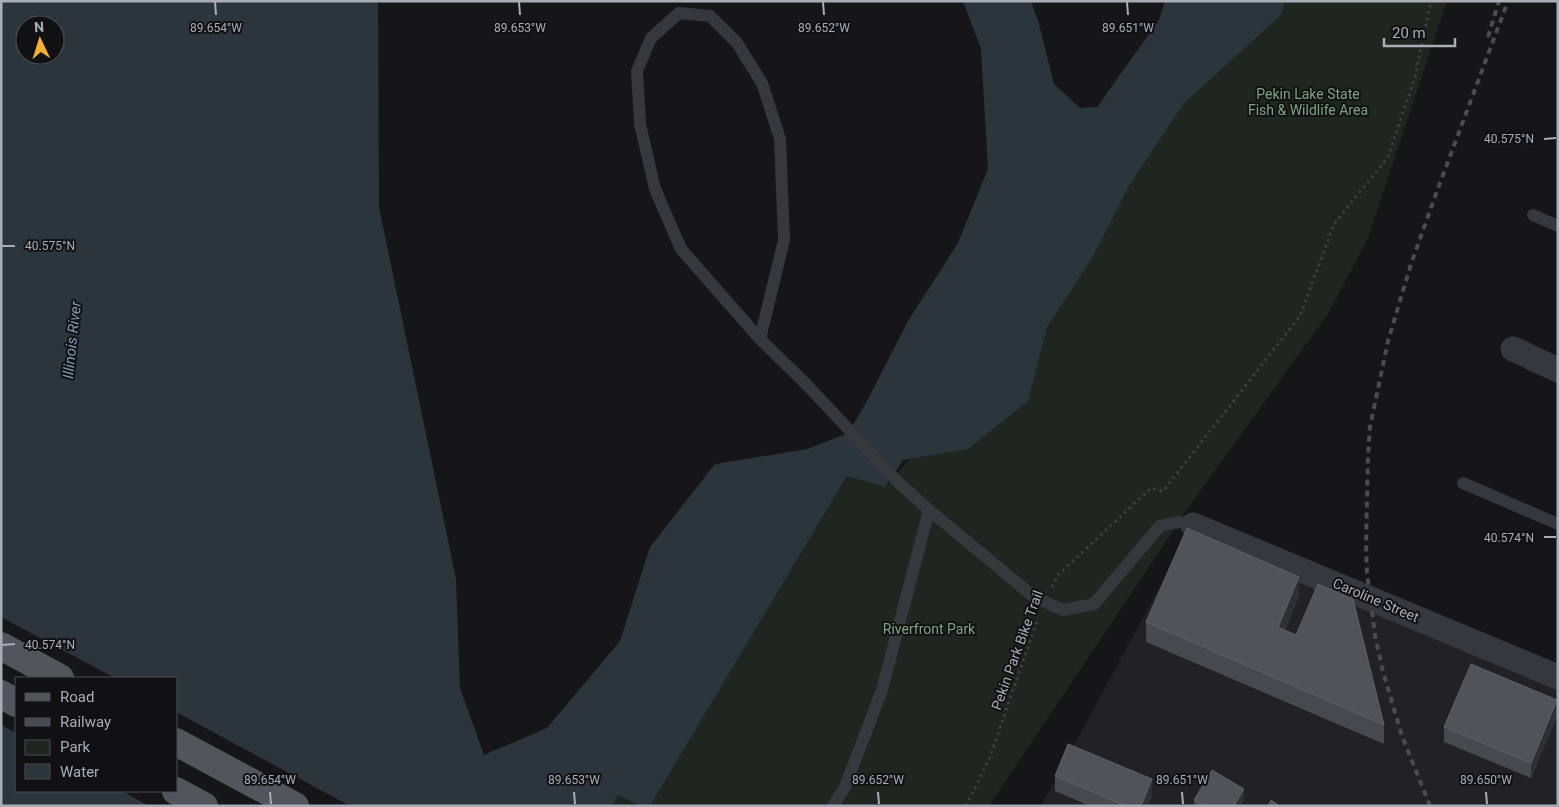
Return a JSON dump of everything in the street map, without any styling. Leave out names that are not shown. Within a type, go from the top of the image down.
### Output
[{"type":"main road","points":[[1,646],[58,677]]},
{"type":"main road","points":[[1,694],[15,702]]},
{"type":"main road","points":[[178,743],[294,806]]},
{"type":"main road","points":[[178,792],[204,806]]},
{"type":"street","points":[[1513,349],[1558,370]]},
{"type":"street","name":"Caroline Street","points":[[1193,524],[1558,677]]},
{"type":"lane","points":[[760,339],[784,240],[780,139],[762,83],[737,43],[710,16],[679,13],[651,38],[637,71],[640,124],[655,188],[681,249],[760,339],[806,384],[899,483],[928,510],[1034,598],[1063,610],[1094,604],[1160,526],[1179,522],[1193,524]]},
{"type":"lane","points":[[1533,215],[1558,226]]},
{"type":"lane","points":[[1463,483],[1558,524]]},
{"type":"lane","points":[[833,806],[845,787],[882,690],[928,510]]},
{"type":"path","name":"Pekin Park Bike Trail","points":[[966,806],[990,757],[1044,602],[1058,576],[1151,488],[1163,491],[1300,316],[1334,224],[1388,157],[1415,77],[1431,1]]},
{"type":"shaded area","points":[[1193,525],[1558,677],[1558,806],[1041,806]]},
{"type":"green space","name":"Riverfront Park","points":[[1193,1],[1447,1],[1368,238],[1328,314],[1195,498],[989,806],[650,806],[847,476],[885,487],[1007,347]]},
{"type":"green space","points":[[618,795],[641,806],[612,806]]},
{"type":"water","name":"Illinois River","points":[[1,1],[378,1],[379,207],[456,579],[460,688],[484,755],[547,728],[620,641],[650,547],[715,464],[808,449],[848,433],[866,403],[908,321],[958,243],[988,169],[981,49],[963,1],[1031,1],[1039,24],[1054,84],[1080,108],[1097,107],[1159,20],[1165,1],[1285,1],[1281,15],[1184,103],[1129,186],[1092,258],[1047,327],[1028,401],[968,449],[903,460],[885,487],[847,476],[650,806],[641,806],[618,795],[612,806],[1,806]]},
{"type":"pier","points":[[1,617],[113,677],[15,677],[15,732],[1,725]]},
{"type":"pier","points":[[178,713],[350,806],[149,806],[124,792],[178,792]]},
{"type":"building","points":[[1187,528],[1299,577],[1278,627],[1296,635],[1318,584],[1353,599],[1384,725],[1146,622]]},
{"type":"building","points":[[1471,664],[1557,700],[1531,763],[1444,727]]},
{"type":"building","points":[[1068,744],[1152,779],[1141,806],[1126,806],[1055,776]]},
{"type":"building","points":[[1212,770],[1244,789],[1234,806],[1204,806],[1194,800]]},
{"type":"building","points":[[1271,800],[1280,806],[1268,806]]},
{"type":"railway","points":[[1488,37],[1499,1]]},
{"type":"railway","points":[[1430,806],[1402,736],[1382,668],[1375,635],[1367,573],[1366,544],[1370,427],[1388,341],[1411,264],[1508,1]]},
{"type":"park label","name":"Pekin Lake State Fish & Wildlife Area","points":[[1308,102]]}]
